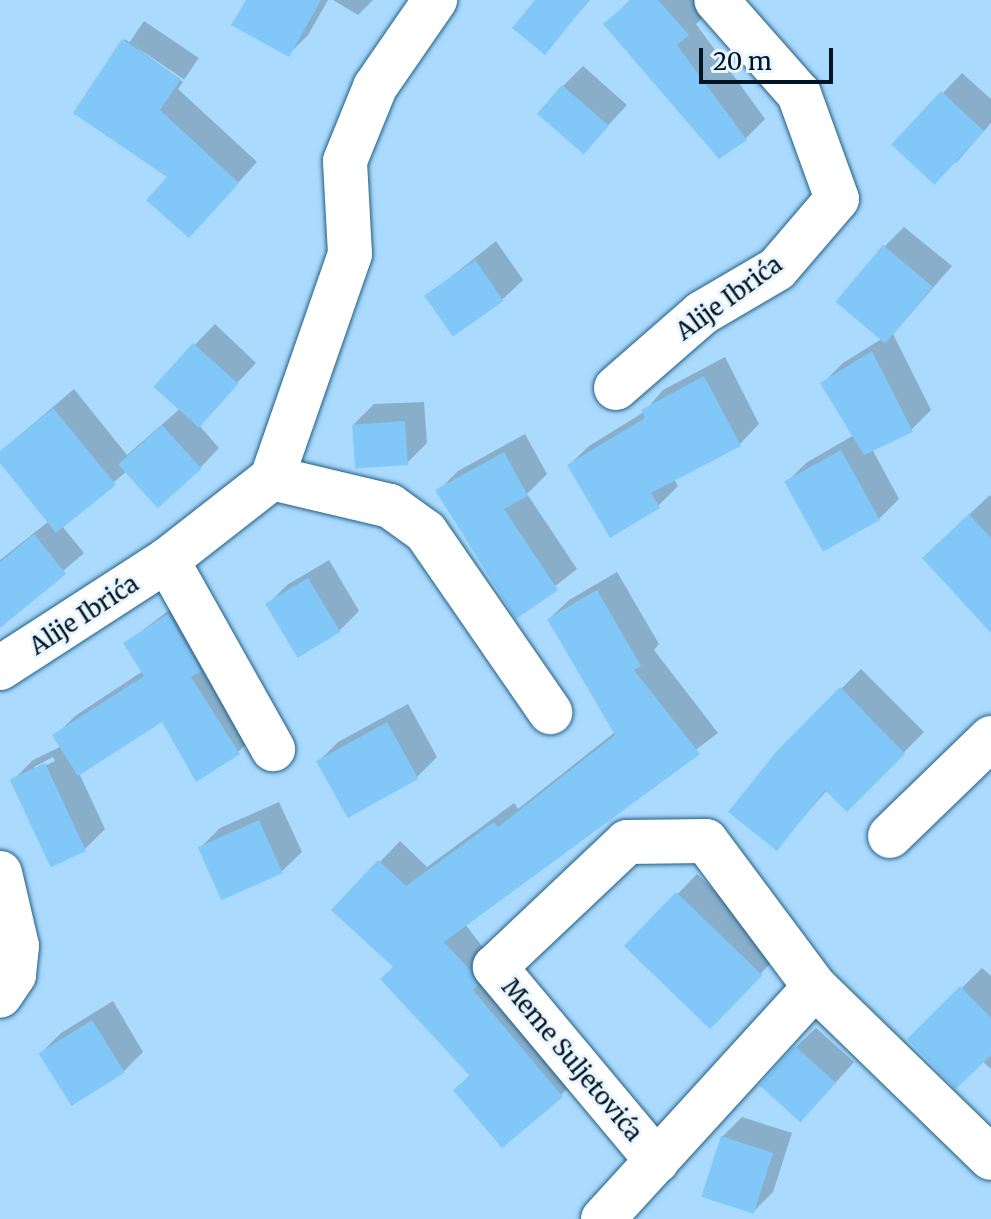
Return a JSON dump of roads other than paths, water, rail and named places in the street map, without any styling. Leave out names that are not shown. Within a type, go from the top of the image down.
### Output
[{"type":"street","points":[[435,0],[375,87],[345,161],[350,254],[272,478],[390,506],[426,532],[550,712]]},
{"type":"street","name":"Alije Ibrića","points":[[616,388],[702,313],[777,269],[837,199],[822,144],[799,94],[716,0]]},
{"type":"street","name":"Alije Ibrića","points":[[0,668],[167,560],[272,478]]},
{"type":"street","name":"Alije Ibrića","points":[[167,560],[273,749]]},
{"type":"street","points":[[890,836],[991,738]]},
{"type":"street","name":"Meme Suljetovića","points":[[657,1161],[495,967],[627,842],[706,841],[815,987],[991,1158]]},
{"type":"street","points":[[0,873],[17,946],[14,975],[0,996]]},
{"type":"street","name":"Meme Suljetovića","points":[[603,1219],[815,987]]}]
